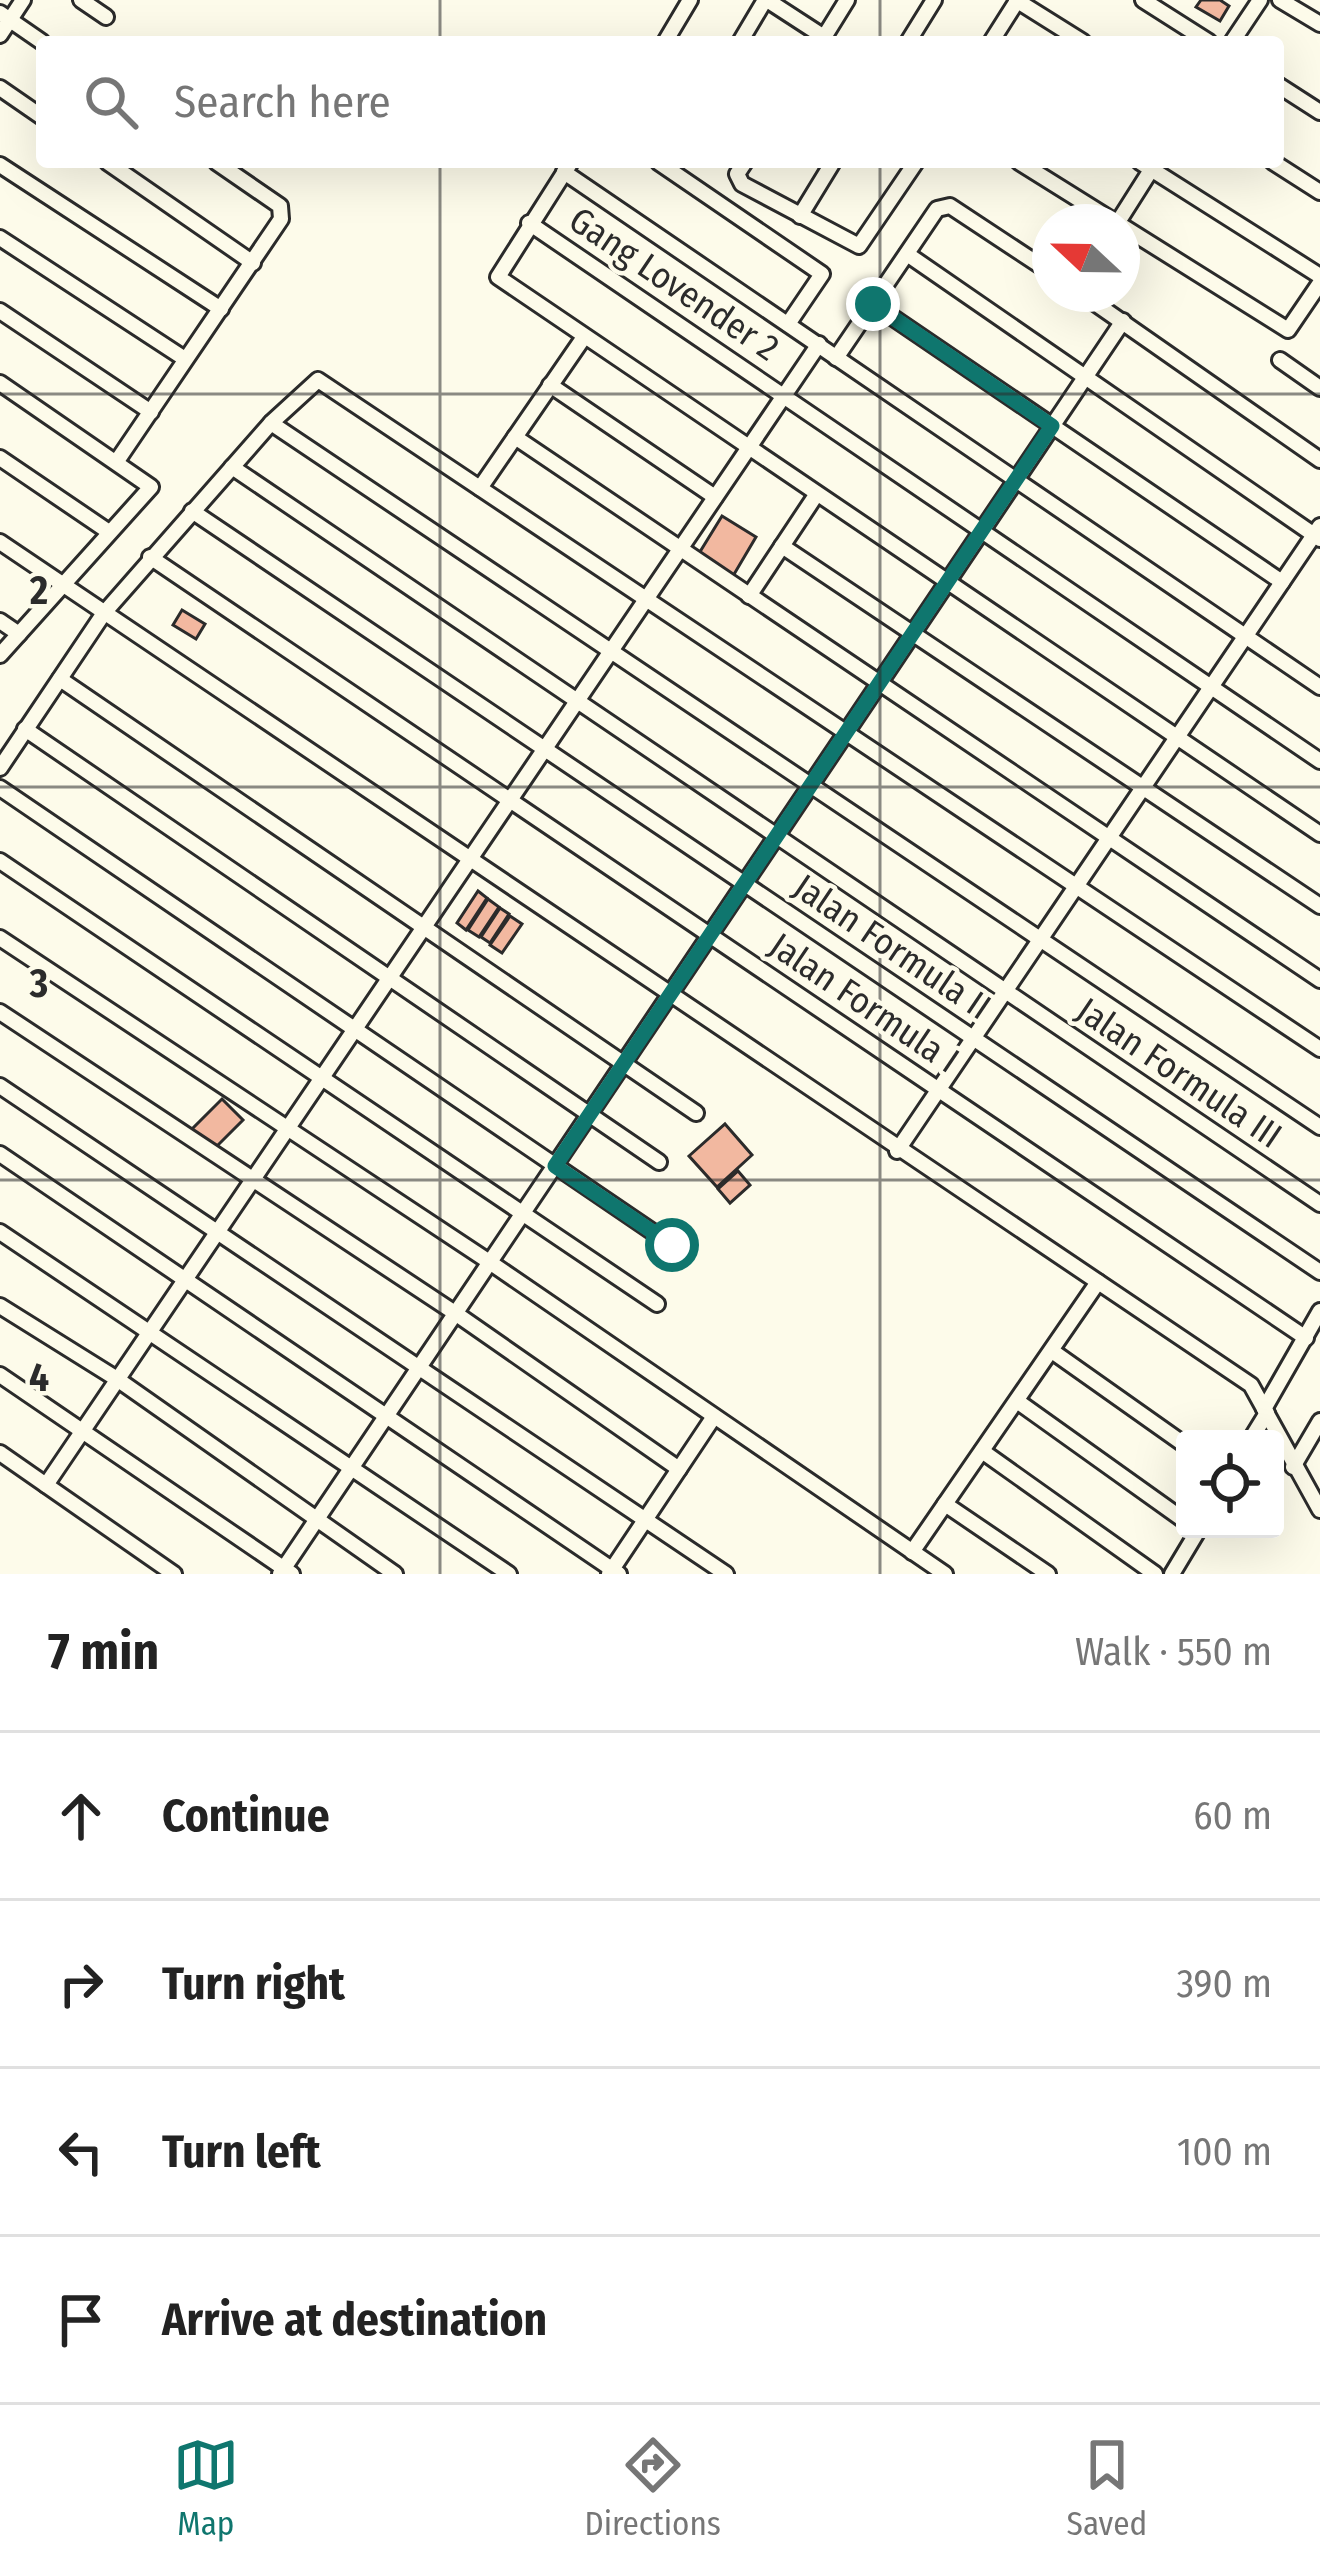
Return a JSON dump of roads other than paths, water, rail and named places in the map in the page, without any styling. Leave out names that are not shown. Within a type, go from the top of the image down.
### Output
[{"type":"street","points":[[0,35],[5,16],[23,0]]},
{"type":"street","points":[[81,0],[106,17]]},
{"type":"street","points":[[669,36],[690,0]]},
{"type":"street","points":[[744,36],[766,0],[817,36]]},
{"type":"street","points":[[825,36],[847,0]]},
{"type":"street","points":[[912,36],[934,0]]},
{"type":"street","points":[[995,36],[1017,0],[1074,36]]},
{"type":"street","points":[[1143,0],[1200,36]]},
{"type":"street","points":[[1236,36],[1261,0]]},
{"type":"street","points":[[1280,0],[1320,24]]},
{"type":"street","points":[[5,16],[36,38]]},
{"type":"street","points":[[0,88],[36,113]]},
{"type":"street","points":[[1284,90],[1320,112]]},
{"type":"street","points":[[0,165],[220,309]]},
{"type":"street","points":[[116,168],[253,263]]},
{"type":"street","points":[[117,461],[281,219],[280,206],[225,168]]},
{"type":"street","points":[[566,168],[498,278],[1320,834]]},
{"type":"street","points":[[568,168],[836,358],[1320,687]]},
{"type":"street","points":[[667,168],[822,274],[788,324]]},
{"type":"street","points":[[741,168],[737,174],[742,184],[859,246],[912,168]]},
{"type":"street","points":[[800,216],[829,168]]},
{"type":"street","points":[[1029,168],[1088,204]]},
{"type":"street","points":[[1129,204],[1147,168]]},
{"type":"street","points":[[1140,236],[1288,330],[1320,280],[1153,168]]},
{"type":"street","points":[[1282,168],[1320,192]]},
{"type":"street","points":[[836,358],[938,209],[950,206],[1032,260]]},
{"type":"street","name":"Gang Lovender 2","points":[[529,223],[1320,761]]},
{"type":"street","points":[[0,238],[185,359]]},
{"type":"street","points":[[897,1151],[1318,533],[907,254]]},
{"type":"street","points":[[873,304],[1282,583]]},
{"type":"street","points":[[0,311],[151,412]]},
{"type":"street","points":[[1110,312],[1320,460]]},
{"type":"street","points":[[0,1376],[285,1572],[1124,321]]},
{"type":"street","points":[[480,488],[584,337]]},
{"type":"street","points":[[46,1485],[819,344]]},
{"type":"street","points":[[1280,360],[1320,388]]},
{"type":"street","points":[[0,768],[60,679],[98,609],[271,423],[318,380],[1320,1049]]},
{"type":"street","points":[[0,383],[151,487],[67,588],[0,656]]},
{"type":"street","points":[[550,386],[715,497]]},
{"type":"street","points":[[271,423],[1320,1127]]},
{"type":"street","points":[[515,437],[1320,980]]},
{"type":"street","points":[[0,458],[110,532]]},
{"type":"street","name":"Jalan Formula III","points":[[232,467],[1320,1204]]},
{"type":"street","points":[[749,596],[816,495]]},
{"type":"street","name":"Jalan Formula II","points":[[192,511],[1320,1272]]},
{"type":"street","points":[[0,542],[668,997],[1251,1385],[1320,1510]]},
{"type":"street","points":[[782,546],[1320,906]]},
{"type":"street","name":"Jalan Formula I","points":[[150,557],[1306,1338]]},
{"type":"street","points":[[0,621],[19,634]]},
{"type":"street","points":[[60,679],[696,1113]]},
{"type":"street","points":[[25,729],[659,1162]]},
{"type":"street","points":[[0,788],[672,1245]]},
{"type":"street","points":[[0,861],[656,1304]]},
{"type":"street","points":[[0,938],[490,1262],[945,1574]]},
{"type":"street","points":[[0,1012],[455,1313],[679,1469]]},
{"type":"street","points":[[0,1086],[726,1574]]},
{"type":"street","points":[[0,1154],[613,1572],[713,1418]]},
{"type":"street","points":[[0,1232],[153,1330],[508,1574]]},
{"type":"street","points":[[913,1552],[1098,1282]]},
{"type":"street","points":[[0,1306],[117,1379],[395,1574]]},
{"type":"street","points":[[1256,1430],[1320,1311]]},
{"type":"street","points":[[1052,1352],[1176,1439]]},
{"type":"street","points":[[1017,1401],[1176,1515]]},
{"type":"street","points":[[1293,1467],[1320,1421]]},
{"type":"street","points":[[982,1451],[1155,1574]]},
{"type":"street","points":[[0,1453],[174,1574]]},
{"type":"street","points":[[946,1504],[1048,1574]]},
{"type":"street","points":[[1172,1574],[1193,1538]]}]
